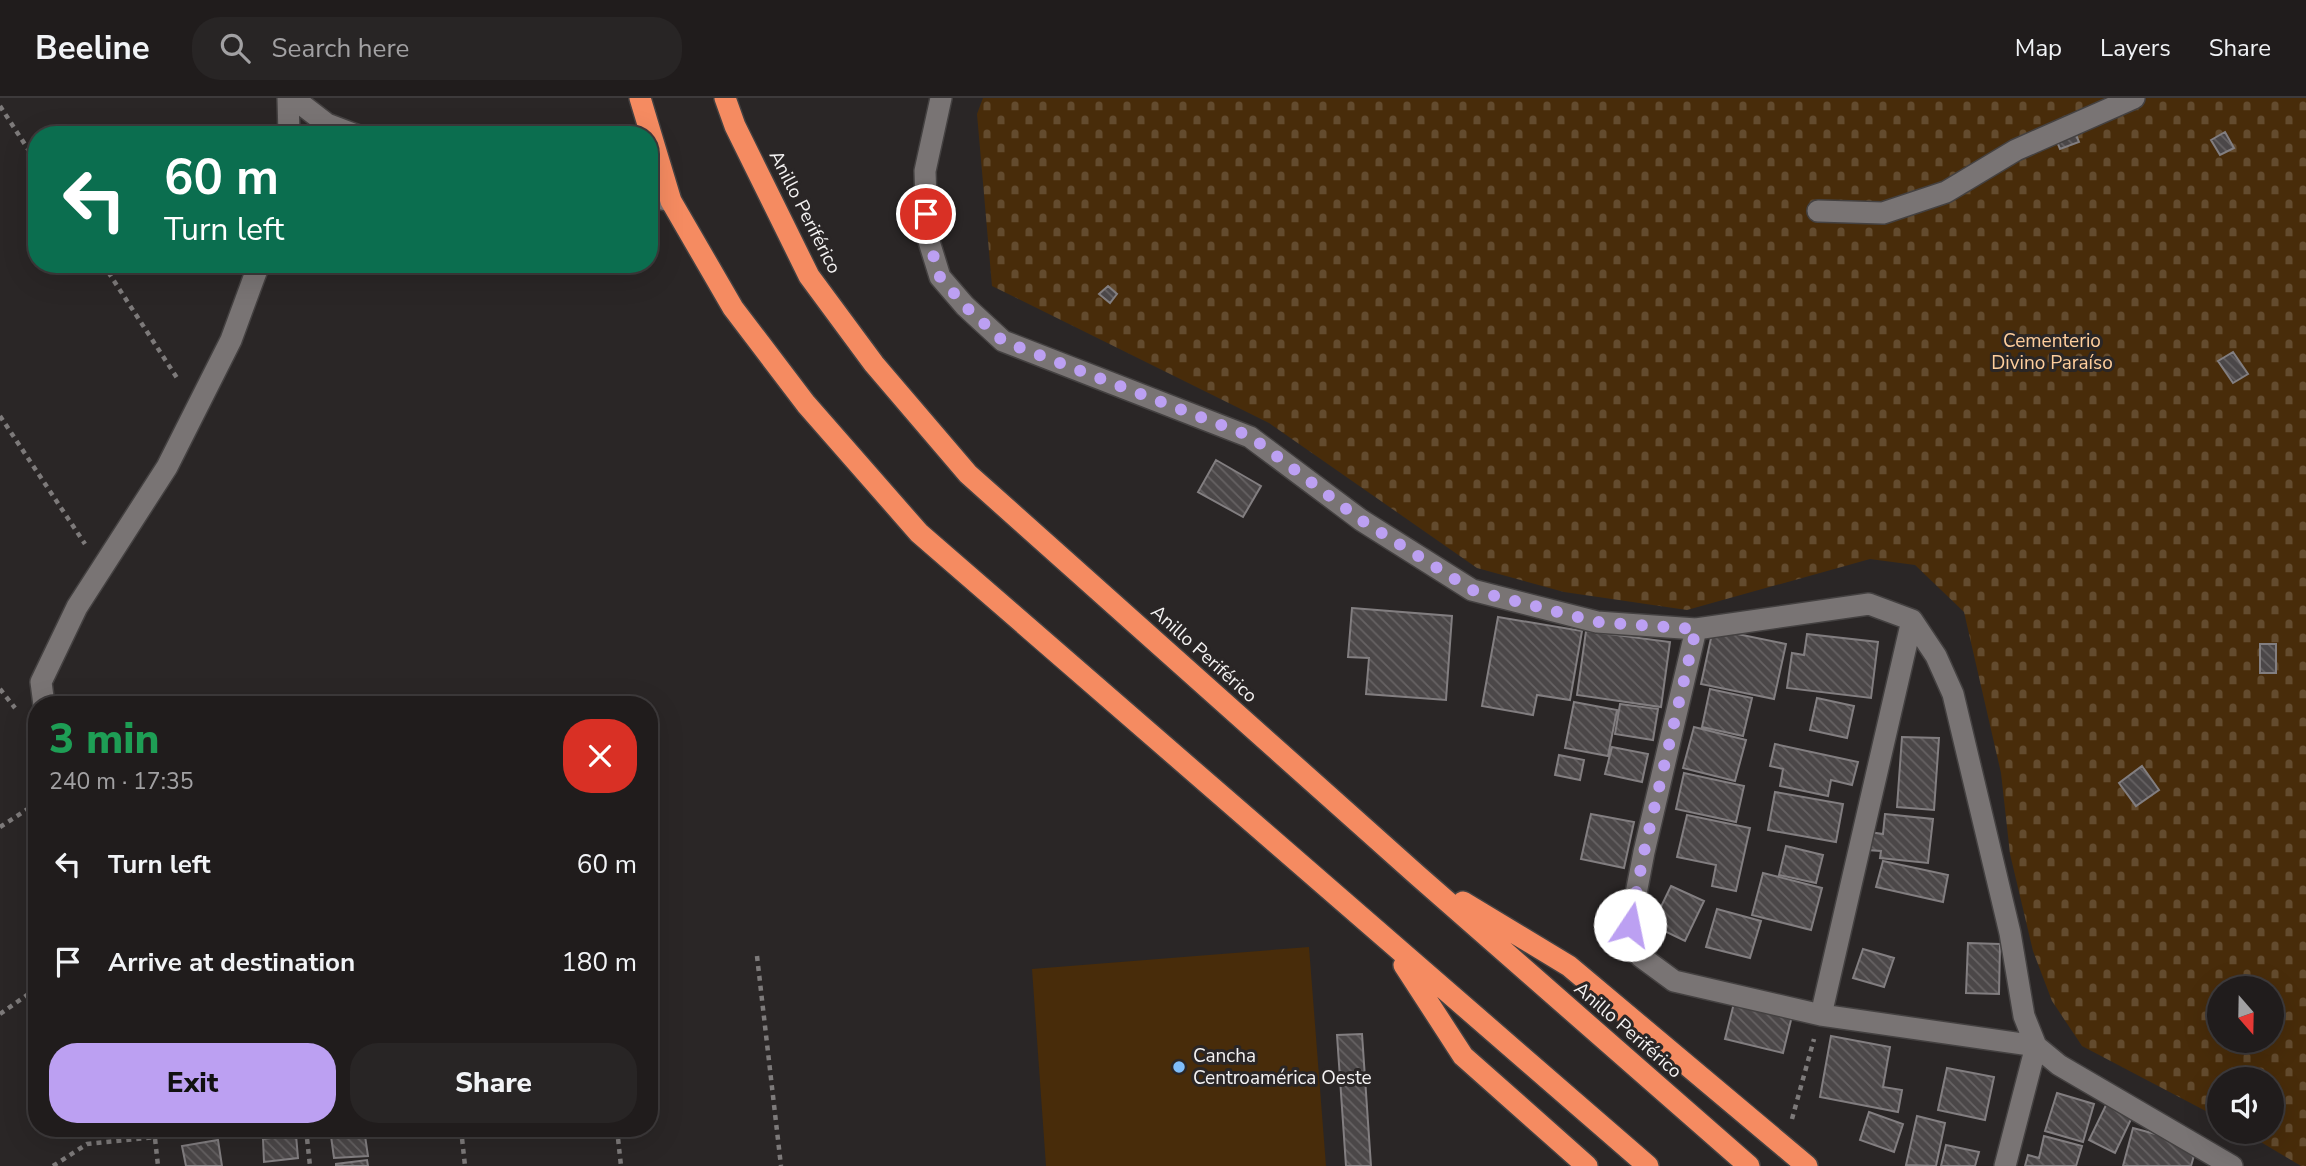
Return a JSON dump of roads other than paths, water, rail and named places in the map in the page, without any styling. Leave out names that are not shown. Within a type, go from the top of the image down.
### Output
[{"type":"highway","points":[[640,98],[648,126]]},
{"type":"highway","name":"Anillo Periférico","points":[[726,98],[735,126],[809,276],[874,364],[968,474],[1417,875],[1749,1166]]},
{"type":"highway","points":[[658,158],[671,201],[733,308],[806,404],[919,533],[1648,1166]]},
{"type":"highway","points":[[1417,875],[1569,966],[1807,1166]]},
{"type":"highway","points":[[1390,943],[1463,1056],[1579,1163]]},
{"type":"street","points":[[289,126],[291,98]]},
{"type":"street","points":[[291,98],[332,126]]},
{"type":"street","points":[[941,98],[925,171],[927,235],[940,277],[965,306],[1003,341],[1250,436],[1361,520],[1472,590],[1597,622],[1696,629],[1869,604],[1912,620],[1936,656],[1953,694],[2010,933],[2024,1016],[2036,1046],[2059,1065],[2224,1163]]},
{"type":"street","points":[[937,120],[950,98]]},
{"type":"street","points":[[1818,211],[1884,213],[1946,192],[2016,150],[2134,98]]},
{"type":"street","points":[[658,198],[671,201]]},
{"type":"street","points":[[43,696],[41,682],[77,607],[167,467],[230,340],[255,273]]},
{"type":"street","points":[[1821,1015],[1912,620]]},
{"type":"street","points":[[1696,629],[1644,852],[1630,925],[1640,956],[1674,981],[1821,1015],[2036,1046]]},
{"type":"street","points":[[2005,1166],[2036,1046]]},
{"type":"place","name":"Cancha Centroamérica Oeste","points":[[1179,1067]]},
{"type":"park label","name":"Cementerio Divino Paraíso","points":[[2052,352]]}]
